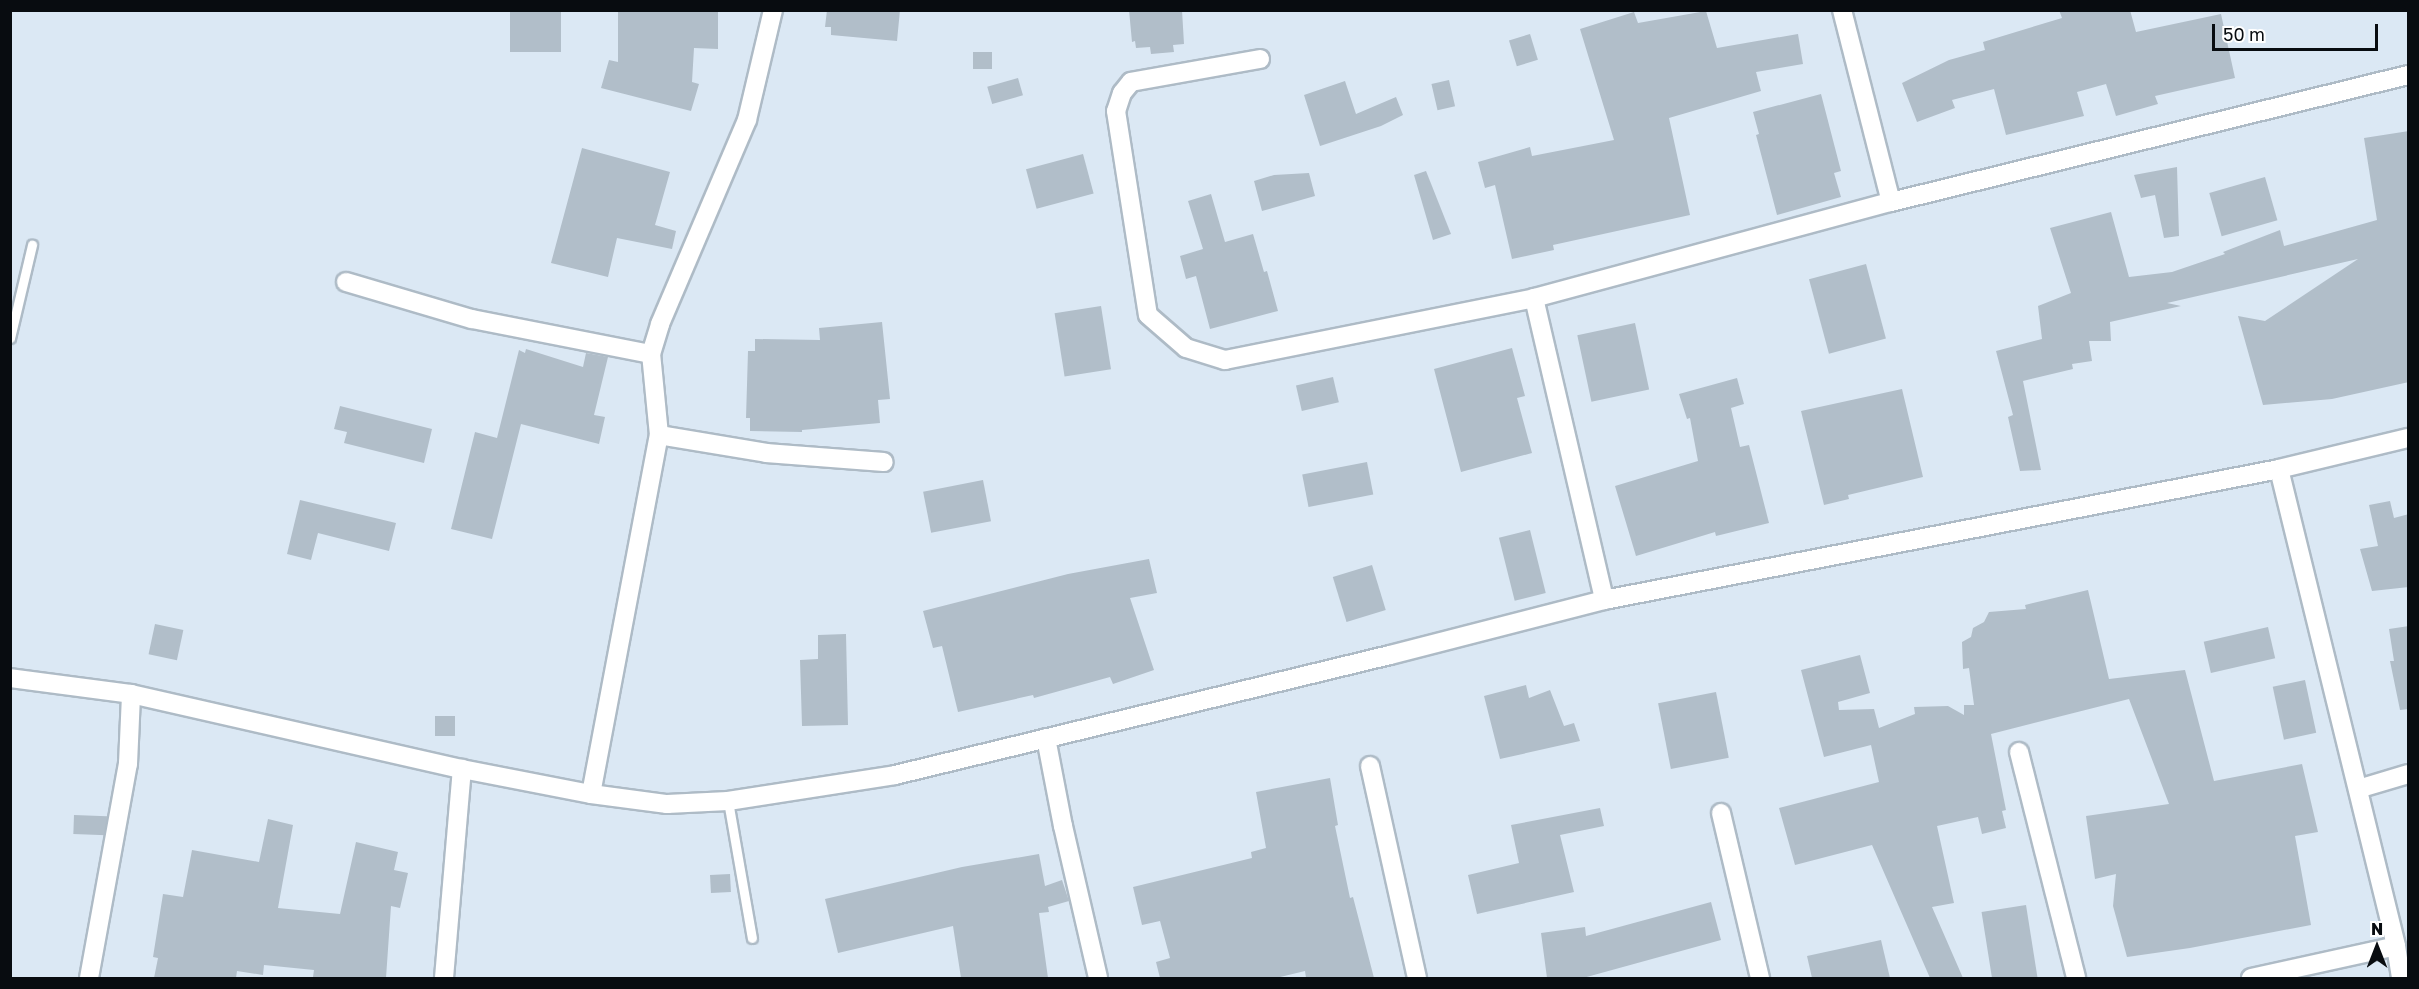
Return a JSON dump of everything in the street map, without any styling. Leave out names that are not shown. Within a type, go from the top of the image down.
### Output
[{"type":"street","points":[[591,794],[659,435],[651,354],[660,324],[747,120],[773,10]]},
{"type":"street","points":[[1842,10],[1891,202]]},
{"type":"street","points":[[1260,59],[1131,82],[1122,93],[1116,111],[1148,315],[1186,348],[1225,360],[1534,298],[1891,202],[2409,75]]},
{"type":"street","points":[[346,282],[472,319],[651,354]]},
{"type":"street","points":[[1534,298],[1604,600]]},
{"type":"street","points":[[659,435],[766,453],[884,462]]},
{"type":"street","points":[[10,678],[131,694],[462,769],[591,794],[667,804],[728,801],[895,775],[1390,655],[1604,600],[2279,469],[2409,438]]},
{"type":"street","points":[[2279,469],[2396,946],[2401,978]]},
{"type":"street","points":[[89,978],[128,764],[131,694]]},
{"type":"street","points":[[1046,738],[1063,826],[1098,978]]},
{"type":"street","points":[[2019,752],[2076,978]]},
{"type":"street","points":[[1370,766],[1417,978]]},
{"type":"street","points":[[444,978],[462,769]]},
{"type":"street","points":[[2358,789],[2409,774]]},
{"type":"street","points":[[1721,813],[1760,978]]},
{"type":"street","points":[[2251,978],[2396,946]]},
{"type":"lane","points":[[10,338],[32,245]]},
{"type":"lane","points":[[728,801],[752,938]]},
{"type":"building","points":[[510,10],[561,10],[561,52],[510,52]]},
{"type":"building","points":[[618,10],[718,10],[718,49],[694,48],[692,82],[699,84],[691,111],[601,88],[609,60],[618,62]]},
{"type":"building","points":[[827,10],[900,10],[897,41],[831,35],[831,27],[825,27]]},
{"type":"building","points":[[1129,10],[1182,10],[1184,44],[1173,45],[1174,52],[1151,54],[1150,47],[1136,48],[1135,41],[1132,42]]},
{"type":"building","points":[[2059,10],[2130,10],[2136,32],[2221,14],[2235,78],[2155,96],[2158,104],[2116,116],[2106,84],[2077,92],[2084,116],[2006,135],[1994,89],[1952,100],[1955,108],[1917,122],[1902,83],[1949,60],[1985,50],[1983,42],[2062,18]]},
{"type":"building","points":[[1706,11],[1717,48],[1798,34],[1803,64],[1756,72],[1761,91],[1669,118],[1690,215],[1553,245],[1554,250],[1512,259],[1495,185],[1485,188],[1478,162],[1530,147],[1532,156],[1614,140],[1580,29],[1634,12],[1638,23]]},
{"type":"building","points":[[1530,34],[1538,60],[1517,66],[1509,40]]},
{"type":"building","points":[[973,52],[992,52],[992,69],[973,69]]},
{"type":"building","points":[[1018,78],[1023,95],[992,104],[987,87]]},
{"type":"building","points":[[1449,80],[1455,106],[1438,110],[1431,84]]},
{"type":"building","points":[[1345,81],[1356,114],[1396,97],[1403,115],[1381,126],[1320,146],[1304,95]]},
{"type":"building","points":[[1821,94],[1841,171],[1834,173],[1841,197],[1777,215],[1756,135],[1759,134],[1753,112]]},
{"type":"building","points":[[2409,131],[2409,382],[2332,399],[2263,405],[2238,316],[2265,321],[2358,259],[2167,303],[2181,306],[2110,322],[2111,341],[2089,341],[2092,361],[2072,364],[2073,369],[2023,381],[2041,470],[2020,471],[2008,417],[2013,415],[1996,351],[2042,339],[2038,306],[2071,293],[2050,228],[2111,212],[2129,277],[2172,272],[2225,254],[2223,252],[2280,230],[2284,246],[2377,220],[2364,138]]},
{"type":"building","points":[[582,148],[670,172],[655,225],[676,231],[672,249],[617,238],[608,277],[551,263]]},
{"type":"building","points":[[1083,154],[1094,194],[1037,209],[1026,169]]},
{"type":"building","points":[[2177,167],[2179,236],[2164,238],[2155,195],[2141,198],[2134,175]]},
{"type":"building","points":[[1426,171],[1451,234],[1433,240],[1414,175]]},
{"type":"building","points":[[1309,173],[1315,196],[1262,211],[1254,181],[1274,175]]},
{"type":"building","points":[[2265,177],[2277,220],[2222,236],[2209,193]]},
{"type":"building","points":[[1211,194],[1225,242],[1253,234],[1264,272],[1267,271],[1278,311],[1210,329],[1196,276],[1186,279],[1180,256],[1203,249],[1188,201]]},
{"type":"building","points":[[1866,264],[1886,338],[1829,354],[1809,279]]},
{"type":"building","points":[[1101,306],[1111,369],[1065,377],[1055,313]]},
{"type":"building","points":[[882,322],[890,399],[878,400],[880,423],[802,430],[802,432],[750,431],[750,418],[746,418],[748,351],[755,351],[755,339],[820,340],[819,328]]},
{"type":"building","points":[[1635,323],[1649,390],[1591,402],[1577,335]]},
{"type":"building","points":[[1512,348],[1525,396],[1517,398],[1532,453],[1461,472],[1434,369]]},
{"type":"building","points":[[526,349],[583,367],[586,353],[608,357],[594,415],[605,417],[599,444],[521,424],[492,539],[451,529],[475,432],[497,438],[519,350],[525,353]]},
{"type":"building","points":[[1333,377],[1339,402],[1302,411],[1296,386]]},
{"type":"building","points":[[1737,378],[1744,404],[1731,408],[1740,447],[1749,445],[1769,523],[1716,536],[1715,532],[1636,556],[1615,486],[1698,461],[1690,418],[1687,419],[1679,394]]},
{"type":"building","points":[[1902,389],[1923,477],[1848,495],[1849,499],[1824,505],[1801,411]]},
{"type":"building","points":[[340,406],[432,429],[424,463],[344,443],[347,432],[334,429]]},
{"type":"building","points":[[1367,462],[1373,494],[1309,507],[1302,475]]},
{"type":"building","points":[[983,480],[991,521],[931,533],[923,492]]},
{"type":"building","points":[[300,500],[396,523],[389,551],[318,533],[311,560],[287,554]]},
{"type":"building","points":[[2390,501],[2394,518],[2409,514],[2409,587],[2372,591],[2360,549],[2378,546],[2369,505]]},
{"type":"building","points":[[1530,530],[1546,593],[1515,601],[1499,538]]},
{"type":"building","points":[[1149,559],[1157,593],[1130,598],[1154,670],[1113,684],[1110,677],[1034,698],[1033,695],[958,712],[942,646],[933,648],[923,611],[1068,574]]},
{"type":"building","points":[[1372,565],[1386,610],[1347,622],[1333,577]]},
{"type":"building","points":[[2088,590],[2109,679],[2185,670],[2214,781],[2302,764],[2318,832],[2295,836],[2311,925],[2190,948],[2127,957],[2113,906],[2116,874],[2095,879],[2086,816],[2169,804],[2129,699],[1991,734],[2006,810],[2002,811],[2006,828],[1982,834],[1978,817],[1937,826],[1954,903],[1932,907],[1963,978],[1930,978],[1872,845],[1795,865],[1779,808],[1879,782],[1871,745],[1824,757],[1801,670],[1860,655],[1870,693],[1838,702],[1839,710],[1874,709],[1879,728],[1915,714],[1914,707],[1948,706],[1964,715],[1964,705],[1974,705],[1969,668],[1963,669],[1962,642],[1971,637],[1973,628],[1984,622],[1989,612],[2026,609],[2025,605]]},
{"type":"building","points":[[155,624],[183,630],[177,660],[149,654]]},
{"type":"building","points":[[2409,626],[2409,709],[2400,710],[2390,661],[2394,661],[2389,629]]},
{"type":"building","points":[[2268,627],[2275,658],[2211,673],[2204,642]]},
{"type":"building","points":[[846,634],[848,725],[802,726],[800,660],[818,659],[818,635]]},
{"type":"building","points":[[2305,680],[2316,733],[2284,740],[2273,687]]},
{"type":"building","points":[[1526,685],[1529,698],[1550,690],[1564,726],[1574,723],[1580,741],[1500,759],[1484,696]]},
{"type":"building","points":[[1716,692],[1729,758],[1671,769],[1658,703]]},
{"type":"building","points":[[435,716],[455,716],[455,736],[435,736]]},
{"type":"building","points":[[1330,778],[1338,825],[1335,826],[1350,898],[1353,897],[1374,978],[1306,978],[1305,971],[1276,978],[1160,978],[1156,962],[1170,958],[1160,921],[1142,925],[1133,887],[1252,858],[1251,852],[1266,848],[1256,792]]},
{"type":"building","points":[[1600,808],[1604,826],[1560,835],[1574,892],[1477,914],[1468,875],[1519,863],[1511,825]]},
{"type":"building","points":[[74,815],[107,816],[106,835],[73,834]]},
{"type":"building","points":[[268,819],[293,825],[278,908],[340,914],[356,842],[398,852],[394,870],[408,873],[400,908],[391,906],[386,978],[313,977],[314,970],[264,965],[263,975],[237,971],[236,978],[154,978],[158,958],[153,957],[163,894],[183,897],[192,850],[259,862]]},
{"type":"building","points":[[1039,854],[1045,886],[1062,880],[1069,901],[1048,907],[1049,912],[1039,913],[1048,978],[961,978],[953,926],[838,953],[825,899],[962,867]]},
{"type":"building","points":[[730,874],[731,892],[711,893],[710,875]]},
{"type":"building","points":[[1711,902],[1721,940],[1583,978],[1547,978],[1541,933],[1585,927],[1586,936]]},
{"type":"building","points":[[2026,905],[2038,978],[1992,978],[1982,912]]},
{"type":"building","points":[[1881,940],[1890,978],[1812,978],[1807,956]]}]
